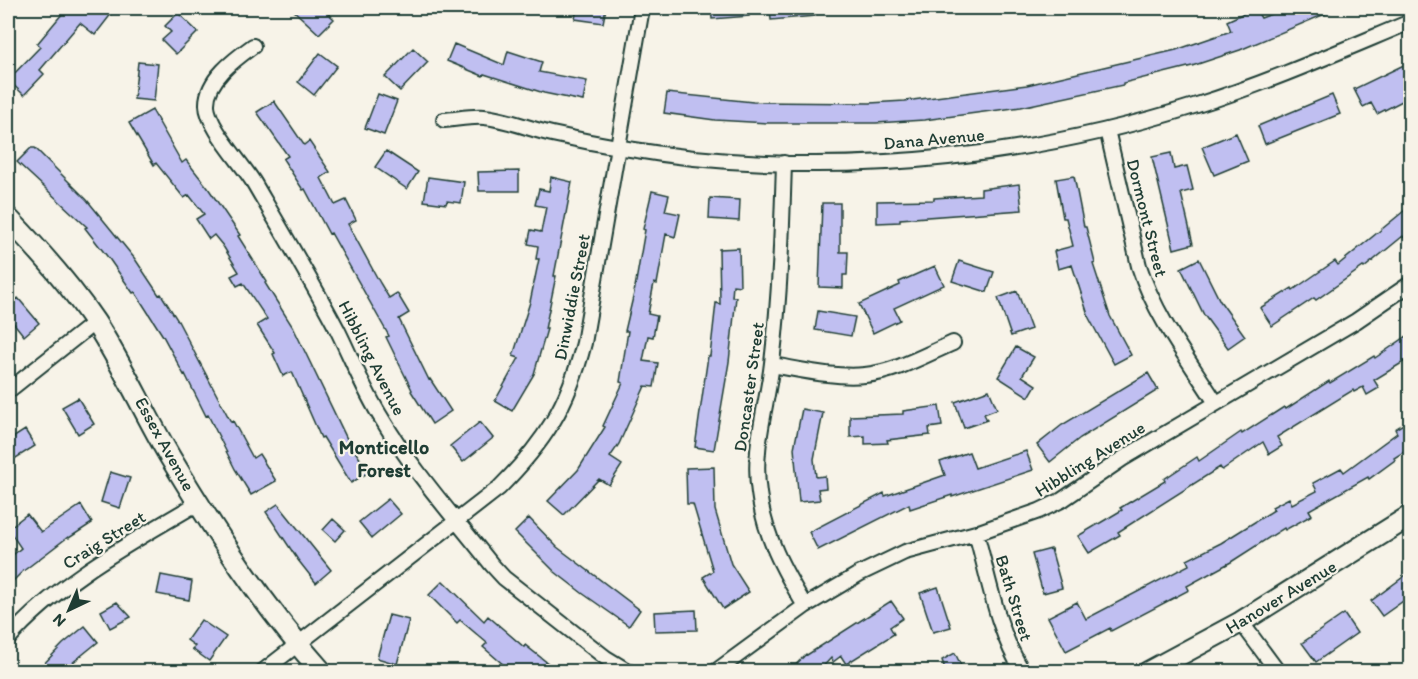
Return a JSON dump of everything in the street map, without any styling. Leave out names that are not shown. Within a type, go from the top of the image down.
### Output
[{"type":"street","name":"Dinwiddie Street","points":[[262,672],[499,488],[526,460],[552,424],[570,389],[584,344],[642,8]]},
{"type":"street","name":"Dana Avenue","points":[[444,120],[483,117],[552,134],[694,158],[784,163],[908,161],[957,157],[1107,130],[1216,98],[1410,22]]},
{"type":"street","name":"Hibbling Avenue","points":[[254,46],[237,58],[211,88],[207,105],[211,122],[252,180],[322,301],[381,419],[457,521],[504,578],[606,658],[629,672]]},
{"type":"street","name":"Dormont Street","points":[[1107,130],[1146,287],[1156,310],[1216,403]]},
{"type":"street","name":"Doncaster Street","points":[[784,163],[782,265],[772,365],[758,443],[756,468],[765,524],[774,550],[805,606]]},
{"type":"street","name":"Essex Avenue","points":[[8,218],[58,274],[94,322],[198,503],[257,592],[322,672]]},
{"type":"street","name":"Hibbling Avenue","points":[[715,672],[805,606],[859,574],[905,552],[976,533],[1039,511],[1062,500],[1122,459],[1356,321],[1410,284]]},
{"type":"street","points":[[8,391],[94,322]]},
{"type":"street","points":[[772,365],[838,375],[866,375],[894,369],[953,343]]},
{"type":"street","name":"Craig Street","points":[[8,639],[33,613],[66,585],[104,559],[198,503]]},
{"type":"street","name":"Hanover Avenue","points":[[1149,672],[1242,622],[1410,516]]},
{"type":"street","name":"Bath Street","points":[[976,533],[1002,628],[1009,647],[1023,672]]},
{"type":"street","points":[[1242,622],[1278,672]]},
{"type":"building","points":[[67,8],[105,8],[112,13],[95,35],[80,23],[40,70],[44,74],[24,95],[8,80],[40,47],[37,44]]},
{"type":"building","points":[[291,8],[322,8],[334,19],[319,34]]},
{"type":"building","points":[[577,8],[606,8],[603,23],[575,19]]},
{"type":"building","points":[[711,8],[749,8],[749,16],[712,19]]},
{"type":"building","points":[[770,8],[814,8],[815,16],[771,20]]},
{"type":"building","points":[[1255,8],[1261,18],[1287,8],[1339,8],[1240,50],[1192,66],[1123,83],[1123,85],[1021,107],[924,120],[876,123],[768,123],[715,120],[664,113],[667,93],[753,102],[870,103],[905,101],[1027,85],[1176,50],[1231,31],[1227,21]]},
{"type":"building","points":[[178,13],[198,32],[176,54],[162,40],[171,32],[165,26]]},
{"type":"building","points":[[454,44],[504,65],[508,51],[542,62],[539,72],[587,81],[583,101],[544,93],[484,74],[483,76],[447,61]]},
{"type":"building","points":[[413,48],[428,62],[400,91],[385,77]]},
{"type":"building","points":[[320,53],[337,66],[314,95],[298,82]]},
{"type":"building","points":[[138,62],[158,64],[154,101],[134,99]]},
{"type":"building","points":[[1410,62],[1410,97],[1377,114],[1371,103],[1363,107],[1354,89]]},
{"type":"building","points":[[378,94],[397,101],[384,135],[365,128]]},
{"type":"building","points":[[1332,95],[1340,114],[1265,144],[1258,126]]},
{"type":"building","points":[[274,101],[304,145],[309,141],[330,172],[321,178],[335,205],[346,200],[356,220],[348,224],[380,283],[389,298],[397,293],[409,313],[399,319],[429,380],[451,411],[432,424],[411,391],[386,337],[389,336],[305,189],[303,190],[283,159],[288,156],[257,112]]},
{"type":"building","points":[[152,110],[182,163],[186,160],[240,235],[238,236],[294,329],[348,441],[369,472],[351,483],[323,437],[321,438],[292,372],[283,376],[273,354],[275,353],[257,325],[267,319],[243,283],[237,286],[231,276],[239,272],[223,246],[214,235],[209,239],[196,219],[204,214],[189,195],[184,198],[156,163],[154,165],[129,123]]},
{"type":"building","points":[[1236,133],[1248,161],[1214,175],[1202,147]]},
{"type":"building","points":[[31,148],[35,148],[87,200],[135,259],[159,295],[161,294],[253,458],[259,454],[276,481],[251,495],[185,374],[135,292],[133,293],[85,228],[87,227],[17,162]]},
{"type":"building","points":[[386,151],[418,172],[407,189],[375,167]]},
{"type":"building","points":[[1171,153],[1174,169],[1187,166],[1193,190],[1181,193],[1193,244],[1174,249],[1152,157]]},
{"type":"building","points":[[519,171],[519,191],[479,191],[478,172]]},
{"type":"building","points":[[1074,176],[1084,227],[1086,227],[1095,263],[1093,264],[1110,316],[1131,355],[1114,364],[1089,318],[1072,265],[1058,269],[1054,251],[1073,246],[1066,218],[1063,218],[1056,179]]},
{"type":"building","points":[[428,177],[464,182],[461,203],[447,201],[446,204],[424,201]]},
{"type":"building","points":[[551,177],[572,182],[545,329],[547,329],[534,374],[512,411],[495,401],[519,358],[513,356],[530,302],[539,259],[536,259],[538,246],[528,244],[531,230],[541,232],[546,207],[535,205],[539,189],[549,191]]},
{"type":"building","points":[[1019,184],[1022,210],[900,219],[900,222],[877,223],[877,201],[934,200],[934,198],[981,195],[981,189]]},
{"type":"building","points":[[652,191],[669,195],[665,211],[680,214],[675,237],[666,234],[657,284],[654,283],[648,314],[657,316],[653,337],[648,336],[643,361],[658,363],[654,387],[645,386],[619,444],[610,457],[622,465],[609,485],[599,479],[564,515],[548,501],[578,470],[605,427],[603,426],[623,383],[620,382],[628,331],[625,331]]},
{"type":"building","points":[[710,198],[740,200],[739,221],[709,219]]},
{"type":"building","points":[[822,203],[840,203],[840,252],[848,252],[847,275],[843,275],[843,288],[819,287]]},
{"type":"building","points":[[1410,206],[1410,246],[1403,236],[1364,268],[1272,326],[1260,308],[1292,288],[1293,290],[1335,261],[1338,265]]},
{"type":"building","points":[[739,248],[740,286],[733,285],[732,297],[736,297],[729,362],[714,450],[695,447],[716,303],[720,304],[719,249]]},
{"type":"building","points":[[1199,259],[1220,301],[1245,336],[1228,348],[1204,315],[1181,268]]},
{"type":"building","points":[[959,261],[994,272],[987,292],[952,281]]},
{"type":"building","points":[[935,266],[944,285],[894,308],[900,320],[873,333],[859,304]]},
{"type":"building","points":[[1017,291],[1031,329],[1011,336],[998,298]]},
{"type":"building","points":[[18,298],[39,323],[24,336],[8,316],[8,308]]},
{"type":"building","points":[[818,311],[855,317],[851,336],[815,330]]},
{"type":"building","points":[[1410,334],[1410,358],[1374,380],[1379,388],[1367,395],[1363,387],[1354,392],[1353,390],[1277,437],[1282,446],[1269,454],[1263,442],[1222,470],[1220,467],[1118,532],[1120,535],[1089,553],[1078,536],[1122,510],[1120,508],[1165,481],[1164,479],[1197,457],[1199,461],[1241,432],[1242,434],[1284,407],[1286,409],[1329,381],[1330,383],[1374,356],[1375,358]]},
{"type":"building","points":[[1016,347],[1034,357],[1022,376],[1036,385],[1029,397],[998,377]]},
{"type":"building","points":[[1148,373],[1158,390],[1080,438],[1050,462],[1037,445],[1062,425]]},
{"type":"building","points":[[989,390],[997,409],[984,414],[987,420],[964,428],[955,402]]},
{"type":"building","points":[[78,398],[94,424],[78,434],[62,407]]},
{"type":"building","points":[[939,406],[942,426],[929,428],[930,435],[887,440],[888,443],[865,444],[865,436],[850,437],[850,416],[903,414],[903,411]]},
{"type":"building","points":[[802,409],[823,413],[814,459],[816,477],[825,476],[826,488],[818,489],[820,500],[799,502],[794,448]]},
{"type":"building","points":[[1410,420],[1410,448],[1369,479],[1368,477],[1309,510],[1312,515],[1285,530],[1284,528],[1231,562],[1187,586],[1189,590],[1111,631],[1110,628],[1066,651],[1048,617],[1077,602],[1086,619],[1189,565],[1187,560],[1221,543],[1274,510],[1272,507],[1289,498],[1292,504],[1317,491],[1313,483],[1341,468],[1344,472],[1397,433],[1395,429]]},
{"type":"building","points":[[480,422],[493,438],[463,462],[450,446]]},
{"type":"building","points":[[25,430],[35,446],[8,463],[8,441]]},
{"type":"building","points":[[1026,451],[1033,470],[910,509],[909,504],[818,550],[809,532],[884,493],[885,496],[945,475],[940,462],[969,452],[975,468]]},
{"type":"building","points":[[714,467],[715,510],[731,564],[749,592],[723,609],[703,577],[713,571],[693,504],[687,504],[686,468]]},
{"type":"building","points":[[110,472],[130,478],[120,508],[101,502]]},
{"type":"building","points":[[388,499],[401,514],[372,538],[359,522]]},
{"type":"building","points":[[278,504],[331,570],[316,583],[266,512]]},
{"type":"building","points":[[81,505],[92,523],[68,537],[22,572],[8,586],[8,559],[21,548],[8,529],[27,514],[41,532]]},
{"type":"building","points":[[529,518],[557,547],[640,610],[629,626],[555,572],[515,532]]},
{"type":"building","points":[[333,519],[345,530],[335,541],[323,530]]},
{"type":"building","points":[[1051,549],[1062,588],[1043,593],[1032,554]]},
{"type":"building","points":[[1410,572],[1410,596],[1382,616],[1371,601]]},
{"type":"building","points":[[161,575],[192,581],[189,600],[157,594]]},
{"type":"building","points":[[443,581],[484,621],[488,616],[524,647],[525,645],[559,672],[512,672],[483,647],[487,643],[460,620],[457,623],[429,595]]},
{"type":"building","points":[[938,587],[951,627],[933,632],[920,593]]},
{"type":"building","points":[[891,601],[903,618],[890,627],[894,634],[846,664],[841,656],[833,662],[831,658],[818,672],[789,672],[806,654]]},
{"type":"building","points":[[117,602],[131,617],[110,628],[101,611]]},
{"type":"building","points":[[696,610],[697,630],[655,631],[654,612]]},
{"type":"building","points":[[1344,614],[1357,633],[1316,662],[1302,643]]},
{"type":"building","points":[[389,615],[409,620],[397,664],[377,658]]},
{"type":"building","points":[[201,620],[226,637],[209,661],[192,649],[195,646],[187,640]]},
{"type":"building","points":[[85,626],[98,642],[61,672],[36,672],[63,644]]},
{"type":"building","points":[[955,653],[964,672],[946,672],[942,660]]},
{"type":"district","name":"Monticello Forest","points":[[384,458]]}]
